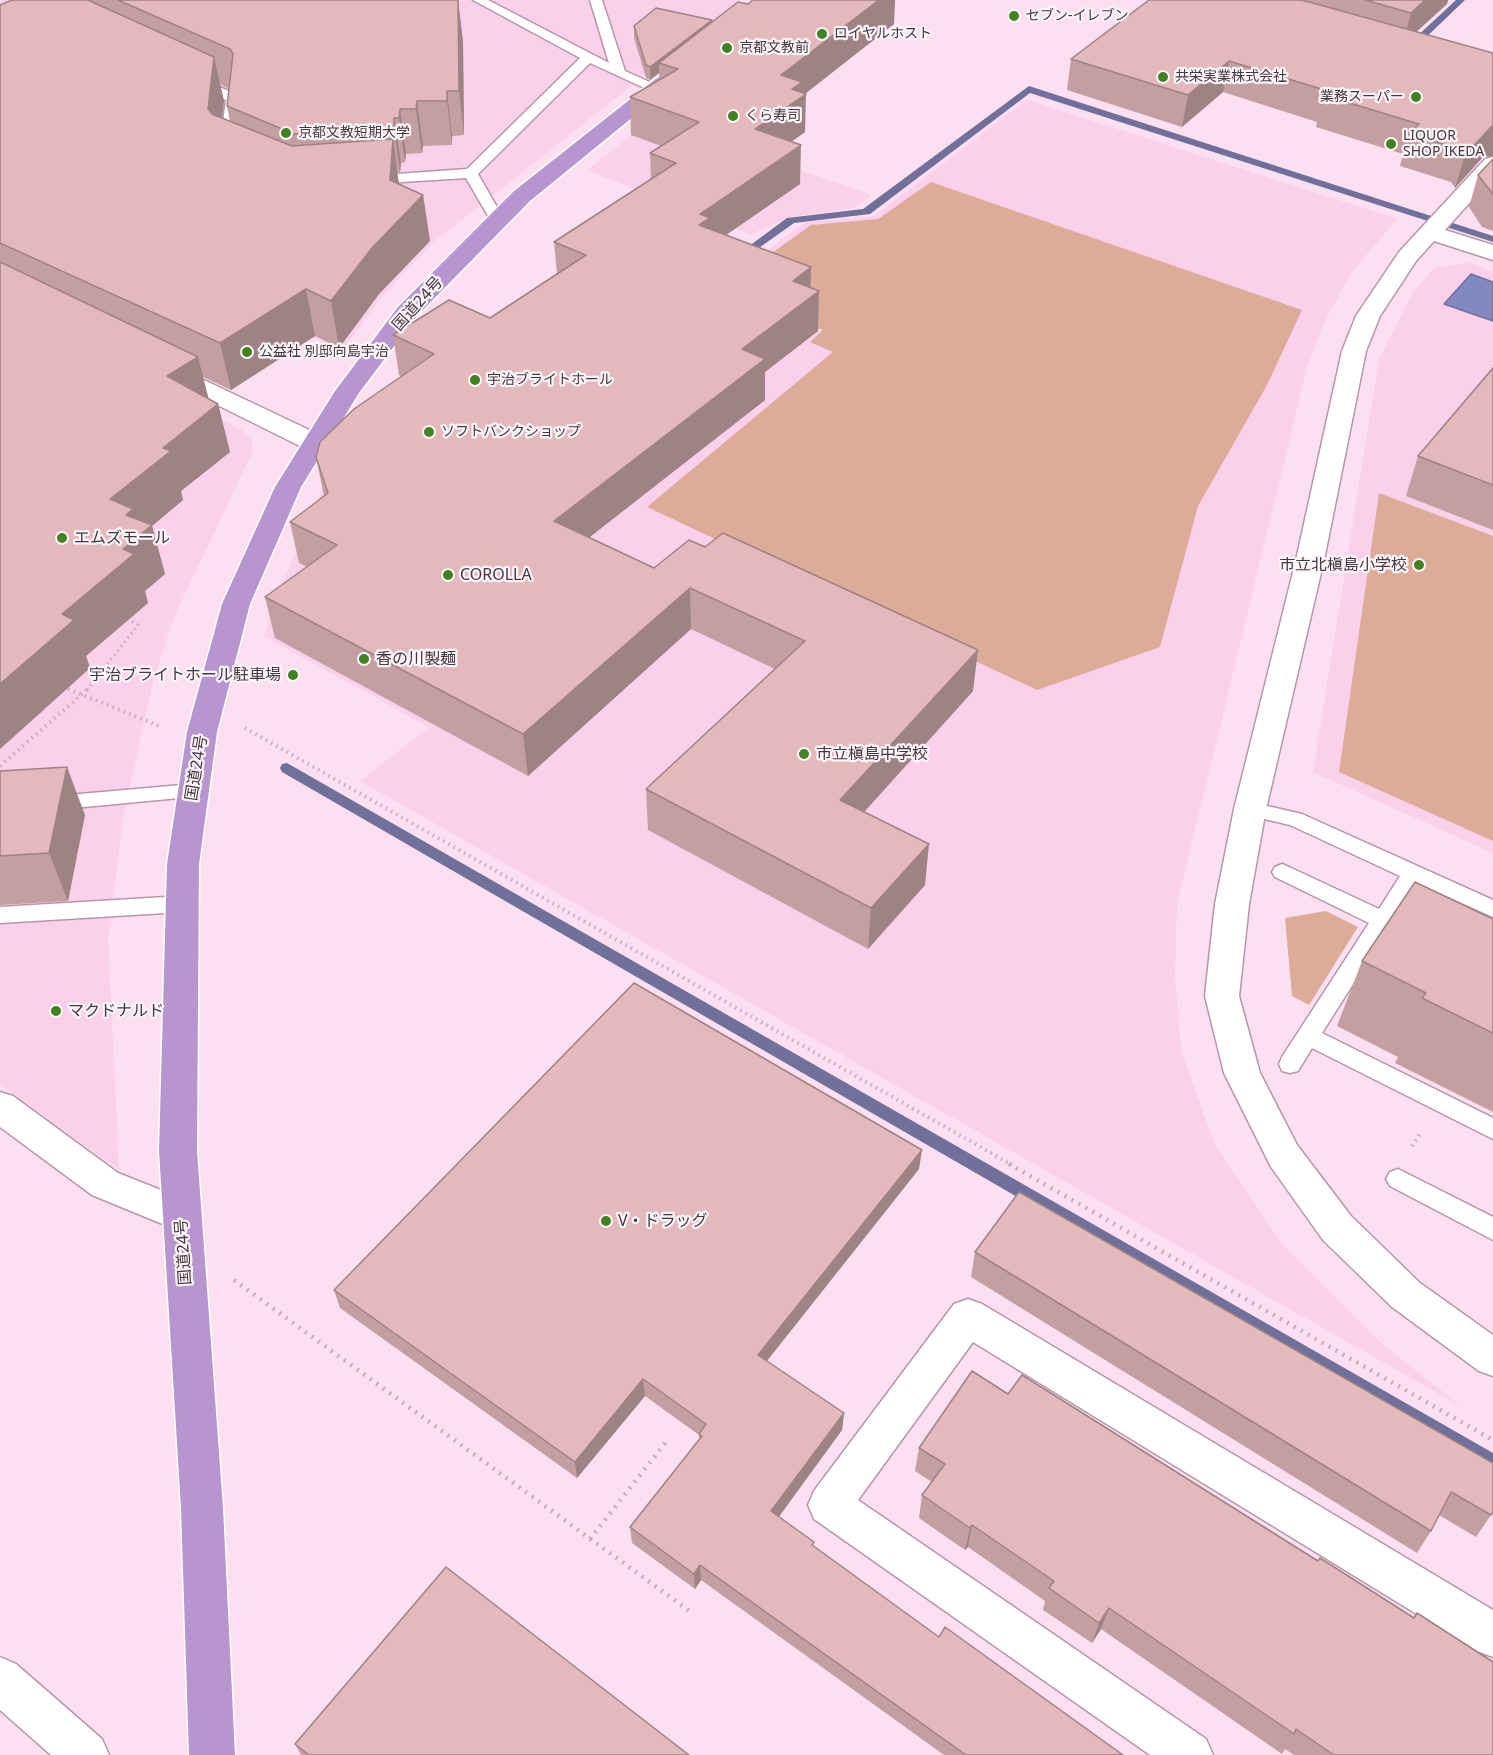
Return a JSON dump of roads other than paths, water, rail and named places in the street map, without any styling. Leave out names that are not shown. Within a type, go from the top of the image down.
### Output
[{"type":"highway","name":"国道24号","points":[[212,1755],[202,1508],[177,1151],[182,904],[183,864],[202,732],[236,604],[288,487],[348,391],[407,312],[522,196],[687,64]]},
{"type":"street","points":[[1493,164],[1436,225],[1387,285],[1368,316],[1354,351],[1310,560],[1250,809],[1232,904],[1222,996],[1242,1073],[1284,1156],[1337,1228],[1406,1295],[1493,1358]]},
{"type":"street","points":[[1436,225],[1493,253]]},
{"type":"street","points":[[148,361],[315,443]]},
{"type":"street","points":[[0,1107],[105,1184],[182,1216]]},
{"type":"street","points":[[1190,1755],[829,1505],[968,1317],[1493,1635]]},
{"type":"street","points":[[0,1680],[86,1755]]},
{"type":"lane","points":[[479,0],[619,74],[656,88]]},
{"type":"lane","points":[[596,0],[619,74]]},
{"type":"lane","points":[[357,181],[471,173],[588,57]]},
{"type":"lane","points":[[179,73],[232,98],[230,131]]},
{"type":"lane","points":[[471,173],[498,221]]},
{"type":"lane","points":[[0,808],[193,791]]},
{"type":"lane","points":[[1250,809],[1294,819],[1493,909]]},
{"type":"lane","points":[[1282,872],[1382,920]]},
{"type":"lane","points":[[1290,1064],[1413,873]]},
{"type":"lane","points":[[0,915],[182,904]]},
{"type":"lane","points":[[1308,1036],[1493,1129]]},
{"type":"lane","points":[[1398,1179],[1493,1229]]},
{"type":"water","points":[[1471,274],[1493,282],[1493,321],[1444,304]]},
{"type":"waterway","points":[[1416,42],[1461,0]]},
{"type":"waterway","points":[[738,258],[791,220],[866,212],[1029,89],[1493,239]]},
{"type":"waterway","points":[[287,768],[1493,1463]]},
{"type":"place","name":"セブン-イレブン","points":[[1014,16]]},
{"type":"place","name":"ロイヤルホスト","points":[[822,34]]},
{"type":"place","name":"京都文教前","points":[[727,48]]},
{"type":"place","name":"共栄実業株式会社","points":[[1163,77]]},
{"type":"place","name":"業務スーパー","points":[[1416,97]]},
{"type":"place","name":"くら寿司","points":[[733,116]]},
{"type":"place","name":"京都文教短期大学","points":[[286,133]]},
{"type":"place","name":"LIQUOR SHOP IKEDA","points":[[1391,144]]},
{"type":"place","name":"公益社 別邸向島宇治","points":[[247,352]]},
{"type":"place","name":"宇治ブライトホール","points":[[475,380]]},
{"type":"place","name":"ソフトバンクショップ","points":[[429,432]]},
{"type":"place","name":"エムズモール","points":[[62,538]]},
{"type":"place","name":"市立北槇島小学校","points":[[1419,565]]},
{"type":"place","name":"COROLLA","points":[[448,575]]},
{"type":"place","name":"香の川製麺","points":[[364,659]]},
{"type":"place","name":"宇治ブライトホール駐車場","points":[[293,675]]},
{"type":"place","name":"市立槇島中学校","points":[[804,754]]},
{"type":"place","name":"マクドナルド","points":[[56,1011]]},
{"type":"place","name":"V・ドラッグ","points":[[606,1221]]}]
